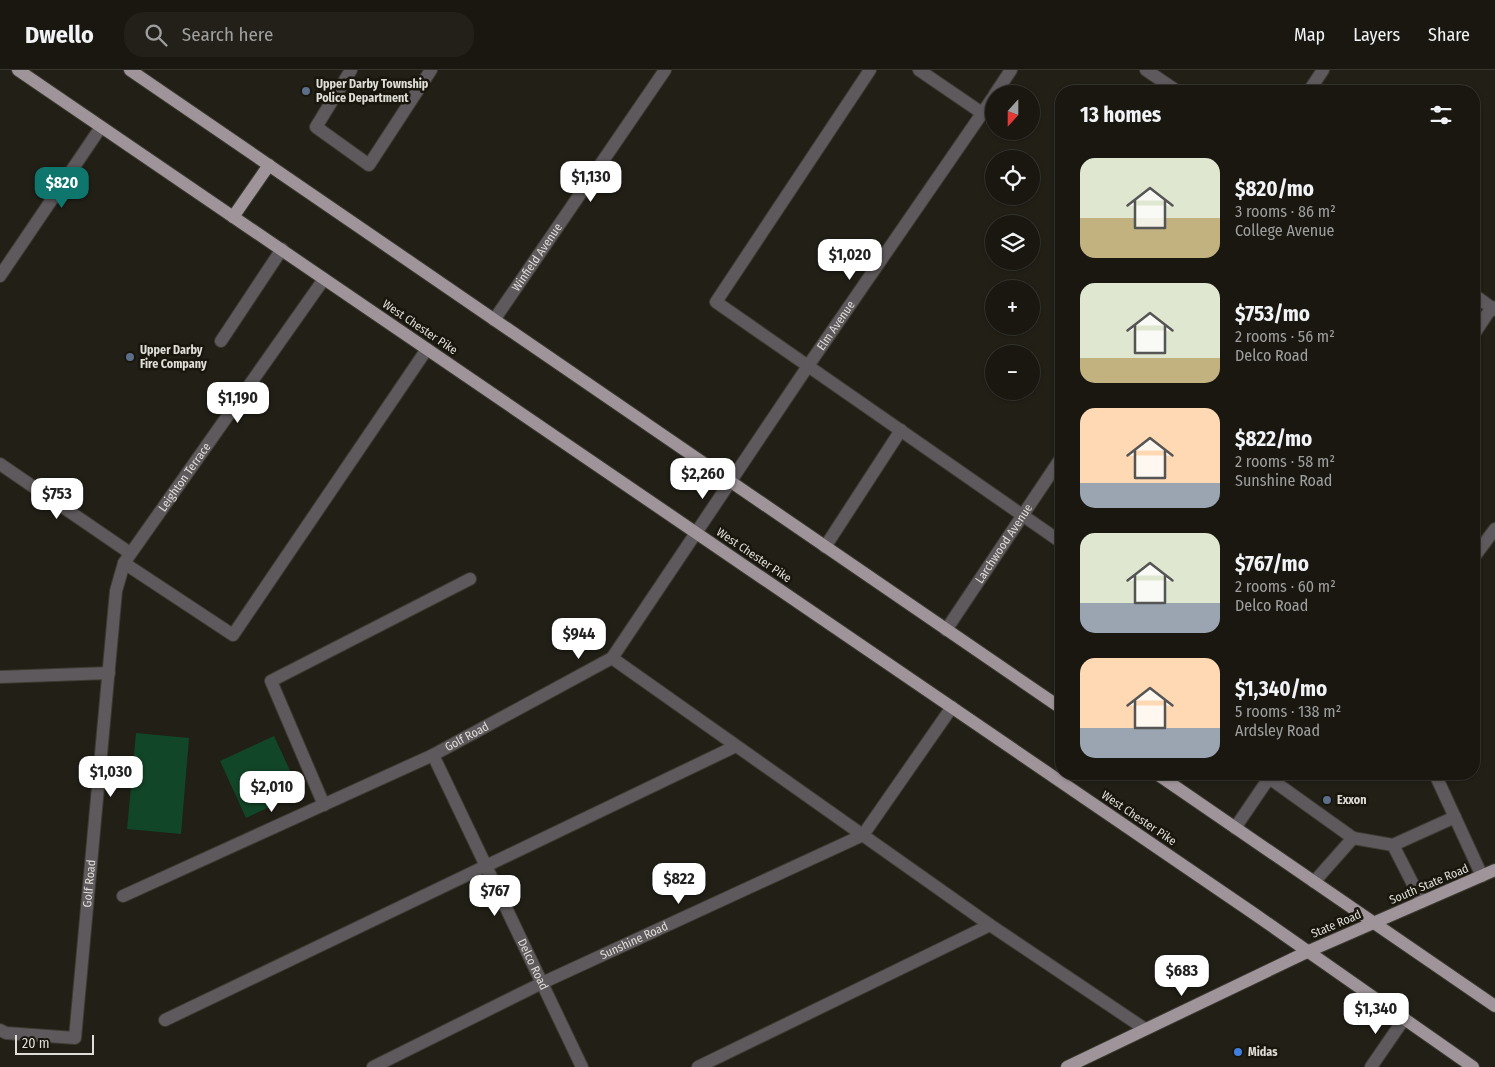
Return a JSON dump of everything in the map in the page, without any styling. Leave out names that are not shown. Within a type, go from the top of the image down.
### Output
[{"type":"main road","name":"West Chester Pike","points":[[18,70],[1055,778]]},
{"type":"main road","points":[[130,70],[1055,704]]},
{"type":"main road","points":[[233,216],[268,165]]},
{"type":"main road","name":"West Chester Pike","points":[[1059,780],[1308,951],[1472,1067]]},
{"type":"main road","points":[[1169,780],[1235,828],[1495,1006]]},
{"type":"main road","name":"South State Road","points":[[1374,923],[1495,870]]},
{"type":"main road","name":"State Road","points":[[1067,1067],[1308,951],[1374,923]]},
{"type":"street","points":[[351,70],[316,127],[369,165],[431,70]]},
{"type":"street","name":"Winfield Avenue","points":[[494,320],[665,70]]},
{"type":"street","points":[[870,70],[716,302],[1055,538]]},
{"type":"street","points":[[920,70],[982,113]]},
{"type":"street","name":"Elm Avenue","points":[[1001,85],[1011,70]]},
{"type":"street","points":[[1146,70],[1168,85]]},
{"type":"street","points":[[1313,85],[1323,70]]},
{"type":"street","name":"Elm Avenue","points":[[731,482],[808,366],[985,108]]},
{"type":"street","points":[[0,276],[101,127]]},
{"type":"street","points":[[221,341],[282,249]]},
{"type":"street","name":"Leighton Terrace","points":[[127,558],[324,279]]},
{"type":"street","points":[[1480,299],[1494,308],[1480,326]]},
{"type":"street","points":[[0,464],[233,635],[427,349]]},
{"type":"street","points":[[825,546],[901,430]]},
{"type":"street","name":"Larchwood Avenue","points":[[946,630],[1055,467]]},
{"type":"street","name":"Golf Road","points":[[123,896],[433,755],[612,658],[731,482]]},
{"type":"street","points":[[1480,549],[1495,529]]},
{"type":"street","name":"Golf Road","points":[[0,1030],[6,1033],[75,1038],[116,591],[127,558]]},
{"type":"street","points":[[324,805],[271,682],[470,579]]},
{"type":"street","points":[[612,658],[990,925],[1145,1029]]},
{"type":"street","points":[[0,676],[109,673]]},
{"type":"street","points":[[864,835],[952,707]]},
{"type":"street","points":[[165,1020],[736,746]]},
{"type":"street","name":"Delco Road","points":[[433,755],[582,1067]]},
{"type":"street","points":[[1235,828],[1268,780]]},
{"type":"street","points":[[1272,780],[1353,838],[1393,845],[1455,817]]},
{"type":"street","points":[[1438,780],[1482,876]]},
{"type":"street","name":"Sunshine Road","points":[[373,1067],[542,983],[864,835]]},
{"type":"street","points":[[1314,882],[1353,838]]},
{"type":"street","points":[[1393,845],[1422,902]]},
{"type":"street","points":[[698,1067],[990,925]]},
{"type":"street","points":[[1371,1067],[1404,1019]]},
{"type":"green space","points":[[136,733],[189,738],[181,834],[127,829]]},
{"type":"green space","points":[[274,736],[300,792],[246,818],[220,761]]},
{"type":"place","name":"Upper Darby Township Police Department","points":[[306,91]]},
{"type":"place","name":"Upper Darby Fire Company","points":[[130,357]]},
{"type":"place","name":"Exxon","points":[[1327,800]]},
{"type":"place","name":"Midas","points":[[1238,1052]]}]
